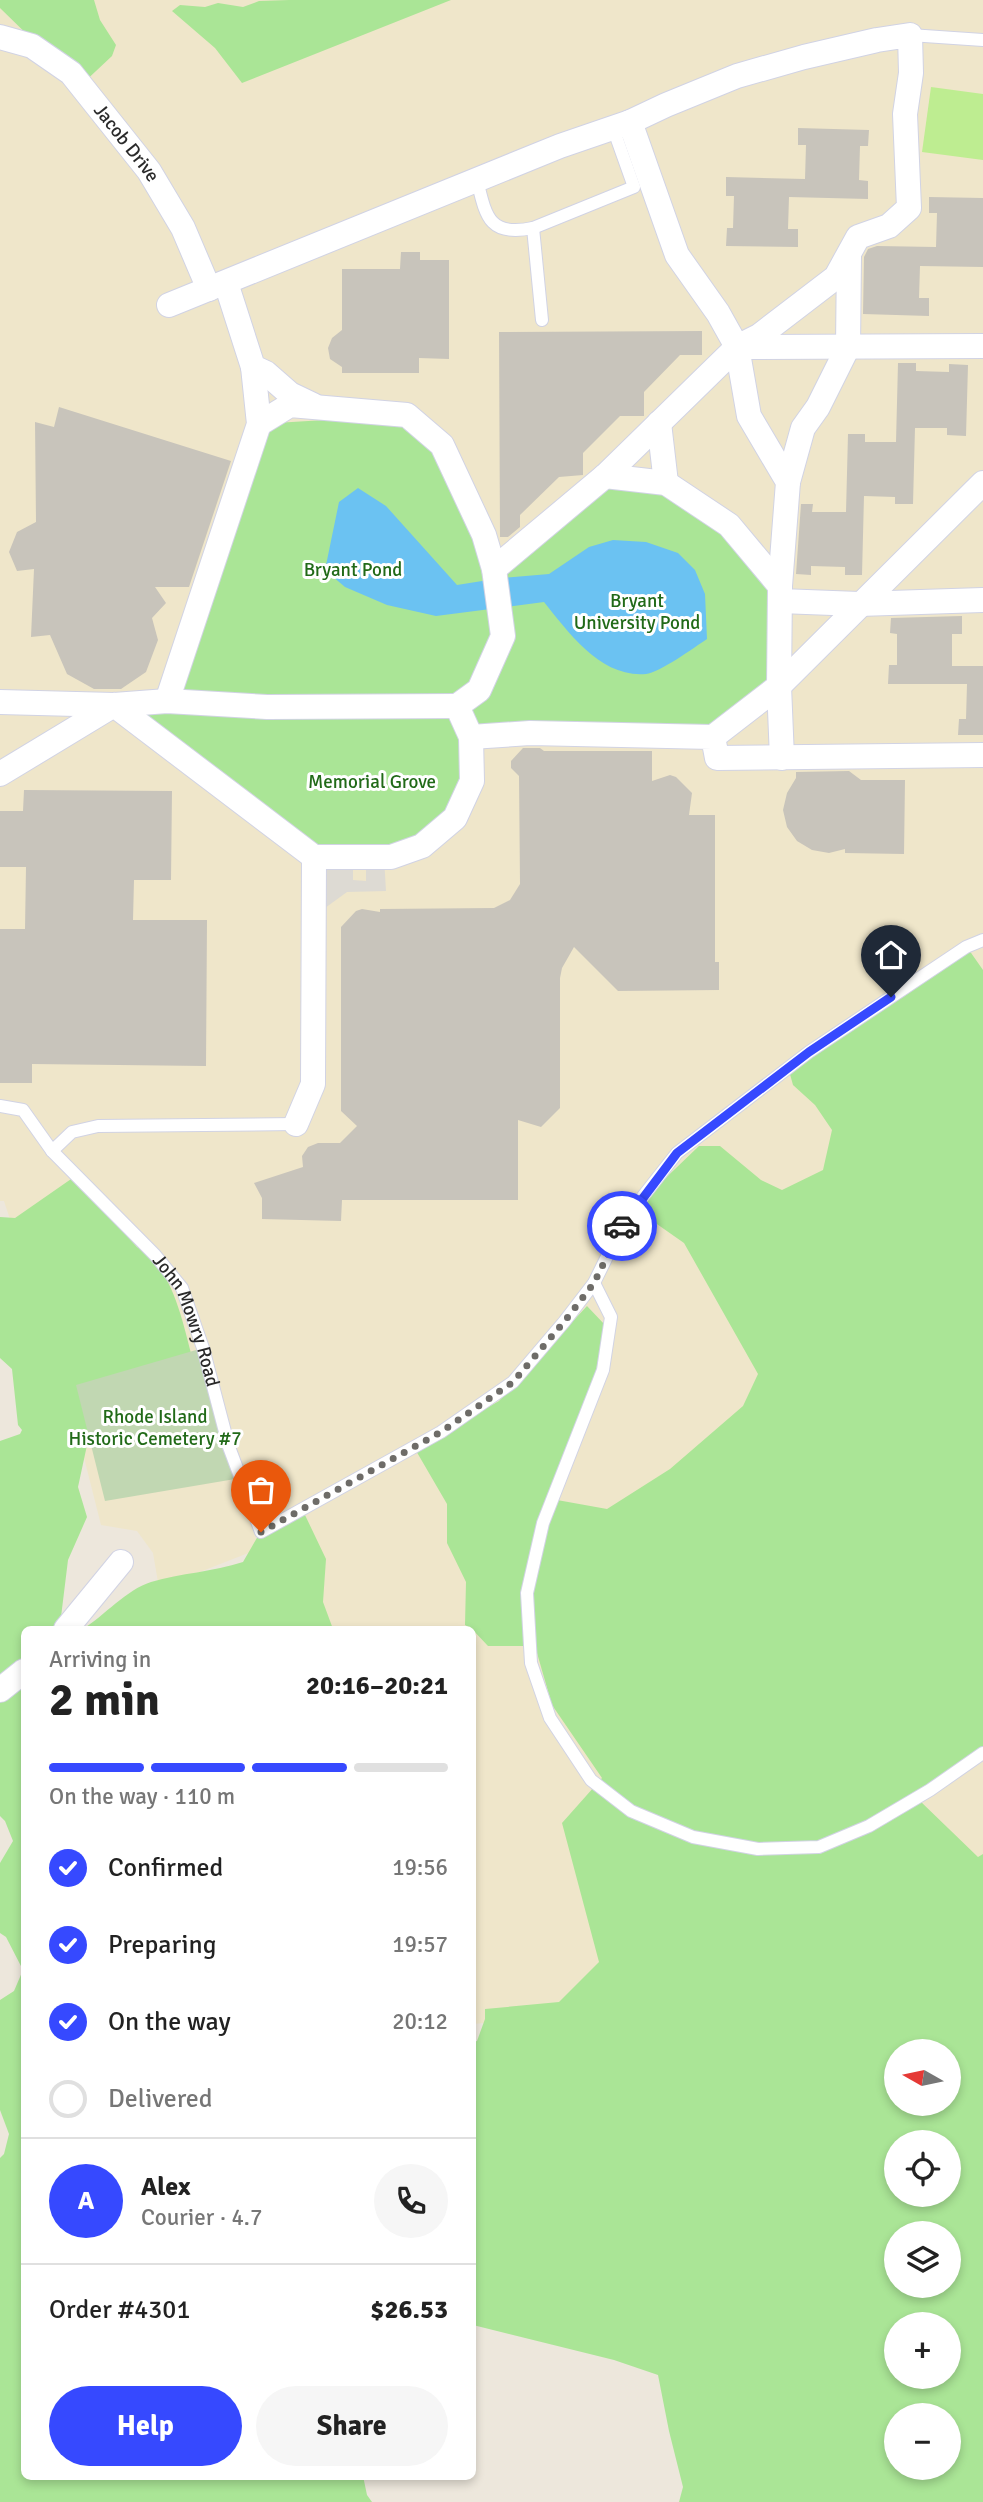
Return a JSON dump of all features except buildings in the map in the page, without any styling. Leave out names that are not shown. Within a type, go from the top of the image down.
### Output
[{"type":"street","points":[[169,304],[560,146],[622,125],[737,76],[817,54],[910,35],[911,73],[905,114],[909,208],[889,226],[858,237],[836,277],[759,336],[737,347],[605,476],[494,569]]},
{"type":"street","name":"Jacob Drive","points":[[0,37],[32,46],[71,73],[149,171],[218,286],[253,367],[258,424]]},
{"type":"street","points":[[622,125],[677,256],[718,313],[737,347],[749,416],[788,482]]},
{"type":"street","points":[[782,758],[779,686],[780,593],[788,482],[803,428],[818,407],[848,347],[849,254]]},
{"type":"street","points":[[737,347],[983,346]]},
{"type":"street","points":[[253,367],[266,373],[290,394],[316,407]]},
{"type":"street","points":[[0,702],[114,705],[167,701],[267,707],[457,706],[480,690],[503,636],[494,569],[484,535],[442,445],[407,415],[290,405],[258,424],[167,701]]},
{"type":"street","points":[[659,423],[666,483]]},
{"type":"street","points":[[605,476],[666,483],[729,525],[780,593],[859,604],[983,600]]},
{"type":"street","points":[[471,737],[530,733],[713,737],[779,686],[983,483]]},
{"type":"street","points":[[114,705],[314,858],[391,857],[422,846],[455,818],[472,781],[471,737],[457,706]]},
{"type":"street","points":[[0,774],[114,705]]},
{"type":"street","points":[[713,737],[716,758],[983,755]]},
{"type":"street","points":[[296,1124],[313,1084],[314,858]]},
{"type":"street","points":[[68,1626],[121,1562]]},
{"type":"street","points":[[0,1690],[21,1673]]},
{"type":"lane","points":[[910,35],[983,40]]},
{"type":"lane","points":[[477,180],[486,215],[501,229],[520,231],[533,228],[634,187],[622,125]]},
{"type":"lane","points":[[533,228],[542,320]]},
{"type":"lane","name":"John Mowry Road","points":[[0,1106],[23,1110],[52,1151],[155,1255],[182,1288],[203,1348],[229,1447],[261,1532],[441,1432],[513,1382],[594,1283],[626,1218],[677,1153],[809,1052],[966,947],[983,940]]},
{"type":"lane","points":[[52,1151],[72,1132],[98,1126],[296,1124]]},
{"type":"lane","points":[[594,1283],[611,1317],[603,1370],[543,1523],[527,1593],[531,1663],[550,1718],[590,1780],[631,1811],[693,1837],[758,1849],[819,1847],[869,1826],[930,1790],[983,1753]]},
{"type":"shaded area","points":[[0,0],[983,0],[983,2000],[615,2011],[476,2024],[476,1626],[310,1626],[302,1532],[159,1588],[153,1553],[137,1531],[101,1525],[70,1402],[4,1201],[0,1201]]},
{"type":"shaded area","points":[[314,857],[353,857],[353,880],[366,881],[366,857],[384,857],[386,891],[347,892],[314,916]]},
{"type":"green space","points":[[0,0],[94,0],[100,20],[116,45],[112,56],[80,86],[0,8]]},
{"type":"green space","points":[[451,0],[242,83],[215,48],[172,11],[180,5],[205,7],[218,3],[243,7],[259,1]]},
{"type":"green space","points":[[931,87],[983,94],[983,160],[922,152]]},
{"type":"green space","points":[[407,415],[442,445],[494,569],[605,476],[666,483],[780,586],[779,686],[713,737],[471,737],[472,781],[422,846],[314,857],[114,705],[167,701],[259,424]]},
{"type":"green space","points":[[969,950],[983,970],[983,1751],[919,1800],[978,1857],[983,1854],[983,2502],[679,2502],[683,2487],[658,2375],[614,2360],[476,2326],[476,2041],[485,2019],[485,2009],[559,2002],[599,1962],[562,1823],[602,1778],[552,1705],[535,1646],[488,1646],[476,1633],[476,1626],[465,1625],[466,1582],[447,1543],[447,1504],[415,1449],[499,1401],[587,1306],[605,1325],[593,1386],[558,1467],[557,1500],[607,1509],[670,1469],[743,1406],[758,1374],[684,1243],[654,1222],[646,1201],[650,1193],[699,1146],[720,1146],[761,1180],[782,1190],[823,1170],[832,1130],[815,1105],[793,1085],[788,1067]]},
{"type":"green space","points":[[74,1177],[161,1270],[177,1303],[196,1371],[92,1422],[78,1487],[87,1517],[68,1560],[61,1617],[64,1626],[21,1626],[21,1966],[6,1937],[0,1933],[0,1863],[13,1841],[5,1821],[0,1816],[0,1441],[20,1434],[22,1430],[18,1425],[12,1369],[0,1358],[0,1217],[15,1218]]},
{"type":"green space","name":"Rhode Island Historic Cemetery #7","points":[[203,1348],[241,1478],[105,1501],[76,1385]]},
{"type":"green space","points":[[305,1515],[326,1559],[323,1602],[332,1626],[87,1626],[124,1597],[151,1582],[243,1562],[262,1529]]},
{"type":"green space","points":[[21,1975],[21,2480],[364,2480],[367,2495],[372,2502],[0,2502],[0,2158],[4,2154],[9,2134],[0,2110],[0,2000],[14,1991]]},
{"type":"water","points":[[358,488],[386,506],[457,585],[549,574],[589,547],[613,540],[646,542],[678,553],[695,570],[705,594],[707,639],[652,673],[630,673],[615,669],[588,651],[544,602],[436,616],[387,605],[345,587],[325,570],[339,502]]},
{"type":"way so far","points":[[261,1532],[441,1432],[513,1382],[594,1283],[622,1226]]},
{"type":"route","points":[[622,1226],[677,1153],[809,1052],[891,997]]},
{"type":"park label","name":"Bryant Pond","points":[[353,570]]},
{"type":"park label","name":"Bryant University Pond","points":[[637,612]]},
{"type":"park label","name":"Memorial Grove","points":[[372,782]]}]
